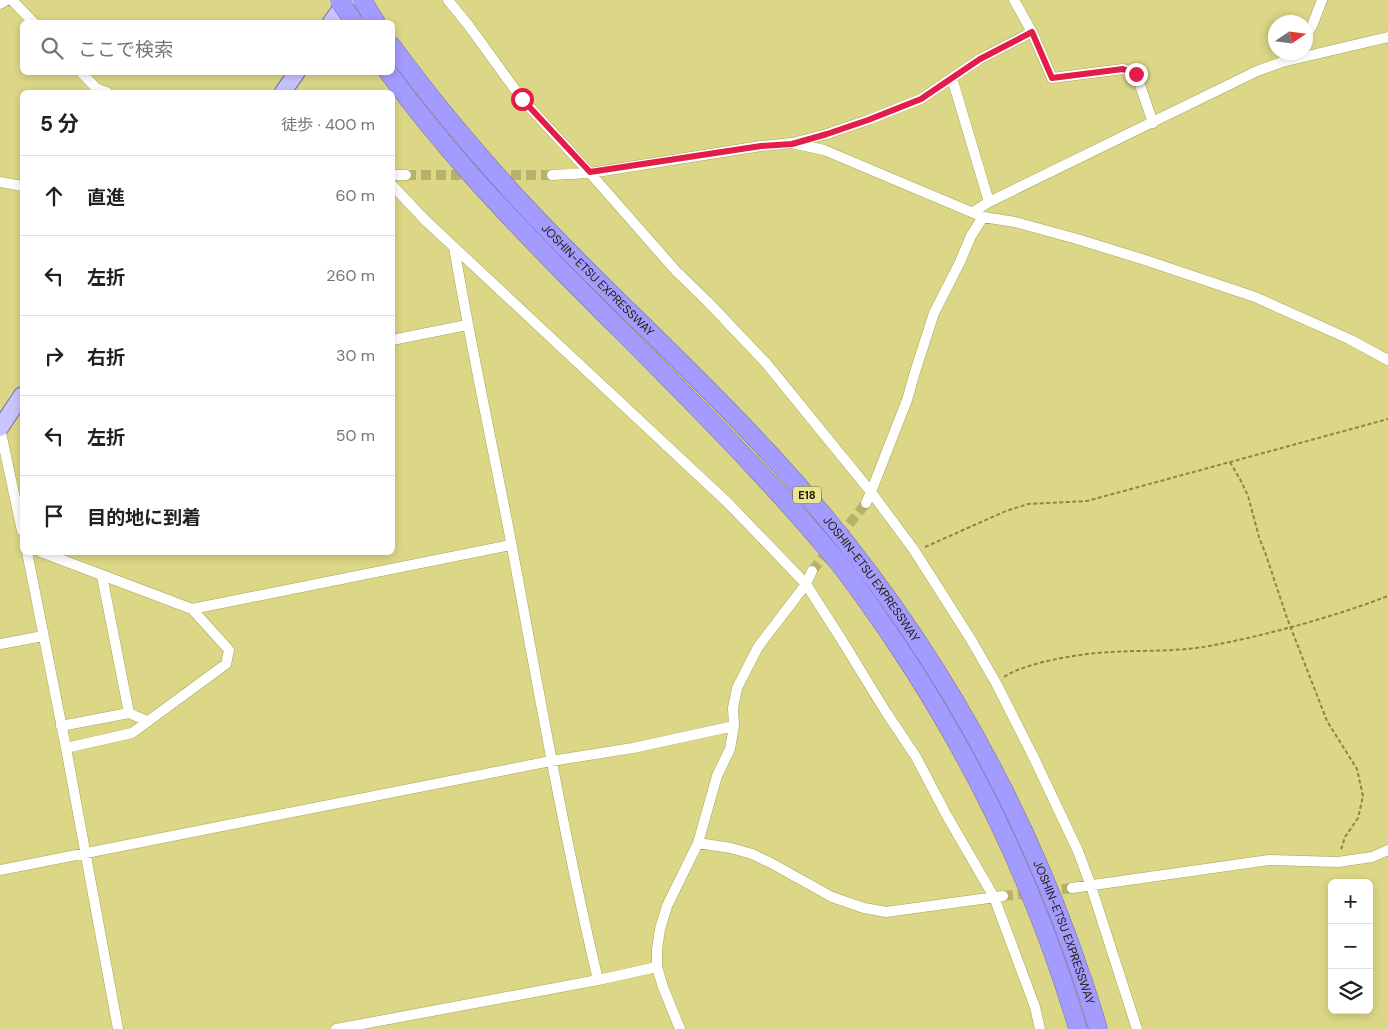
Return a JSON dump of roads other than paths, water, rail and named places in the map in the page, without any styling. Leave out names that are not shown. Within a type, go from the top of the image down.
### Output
[{"type":"highway","points":[[339,0],[353,20]]},
{"type":"highway","points":[[362,0],[375,20]]},
{"type":"highway","name":"JOSHIN-ETSU EXPRESSWAY","points":[[395,50],[442,111],[536,218],[768,451],[810,498],[888,596],[953,698],[1010,802],[1057,909],[1098,1029]]},
{"type":"highway","name":"JOSHIN-ETSU EXPRESSWAY","points":[[390,75],[435,132],[510,218],[755,468],[838,562],[875,613],[941,715],[968,762],[995,816],[1020,870],[1042,926],[1062,978],[1078,1029]]},
{"type":"main road","points":[[332,20],[347,0]]},
{"type":"main road","points":[[284,90],[294,75]]},
{"type":"main road","points":[[0,428],[20,398]]},
{"type":"street","points":[[0,4],[7,0]]},
{"type":"street","points":[[12,0],[31,20]]},
{"type":"street","points":[[448,0],[522,99],[590,172],[676,271],[766,363],[871,492],[914,550],[996,683],[1070,834],[1091,886],[1137,1029]]},
{"type":"street","points":[[1014,0],[1032,32],[1052,78],[1123,69],[1136,74],[1153,123]]},
{"type":"street","points":[[1313,23],[1322,0]]},
{"type":"street","points":[[552,175],[590,172],[761,146],[792,144],[868,120],[921,99],[980,59],[1032,32]]},
{"type":"street","points":[[866,503],[907,400],[934,313],[960,262],[978,214],[989,202],[1257,71],[1282,62],[1388,37]]},
{"type":"street","points":[[84,75],[100,90]]},
{"type":"street","points":[[952,78],[989,202]]},
{"type":"street","points":[[792,144],[824,150],[978,214],[1077,239],[1255,297],[1349,339],[1388,360]]},
{"type":"street","points":[[395,175],[406,175]]},
{"type":"street","points":[[0,182],[20,186]]},
{"type":"street","points":[[395,188],[425,220],[727,502],[806,584],[916,757],[947,816],[999,897],[1040,1029]]},
{"type":"street","points":[[454,247],[467,325],[511,545],[551,761],[598,980]]},
{"type":"street","points":[[395,339],[467,325]]},
{"type":"street","points":[[0,428],[20,522]]},
{"type":"street","points":[[192,609],[511,545]]},
{"type":"street","points":[[28,555],[66,748],[118,1029]]},
{"type":"street","points":[[49,555],[192,609],[228,650],[226,664],[132,733],[66,748]]},
{"type":"street","points":[[680,1029],[657,967],[660,929],[667,906],[698,843],[717,776],[730,749],[734,726],[732,708],[737,688],[758,647],[806,584],[812,571]]},
{"type":"street","points":[[102,576],[129,714]]},
{"type":"street","points":[[0,644],[43,636]]},
{"type":"street","points":[[61,726],[129,714],[147,722]]},
{"type":"street","points":[[0,870],[551,761],[632,748],[734,726]]},
{"type":"street","points":[[698,843],[731,848],[752,854],[772,862],[832,897],[864,908],[886,912],[999,897]]},
{"type":"street","points":[[1072,888],[1269,860],[1338,862],[1372,857],[1388,850]]},
{"type":"street","points":[[336,1029],[598,980],[657,967]]},
{"type":"tunnel","points":[[406,175],[471,175]]},
{"type":"tunnel","points":[[496,175],[552,175]]},
{"type":"tunnel","points":[[812,571],[866,503]]},
{"type":"tunnel","points":[[1047,891],[1072,888]]},
{"type":"tunnel","points":[[1003,896],[1032,893]]}]
